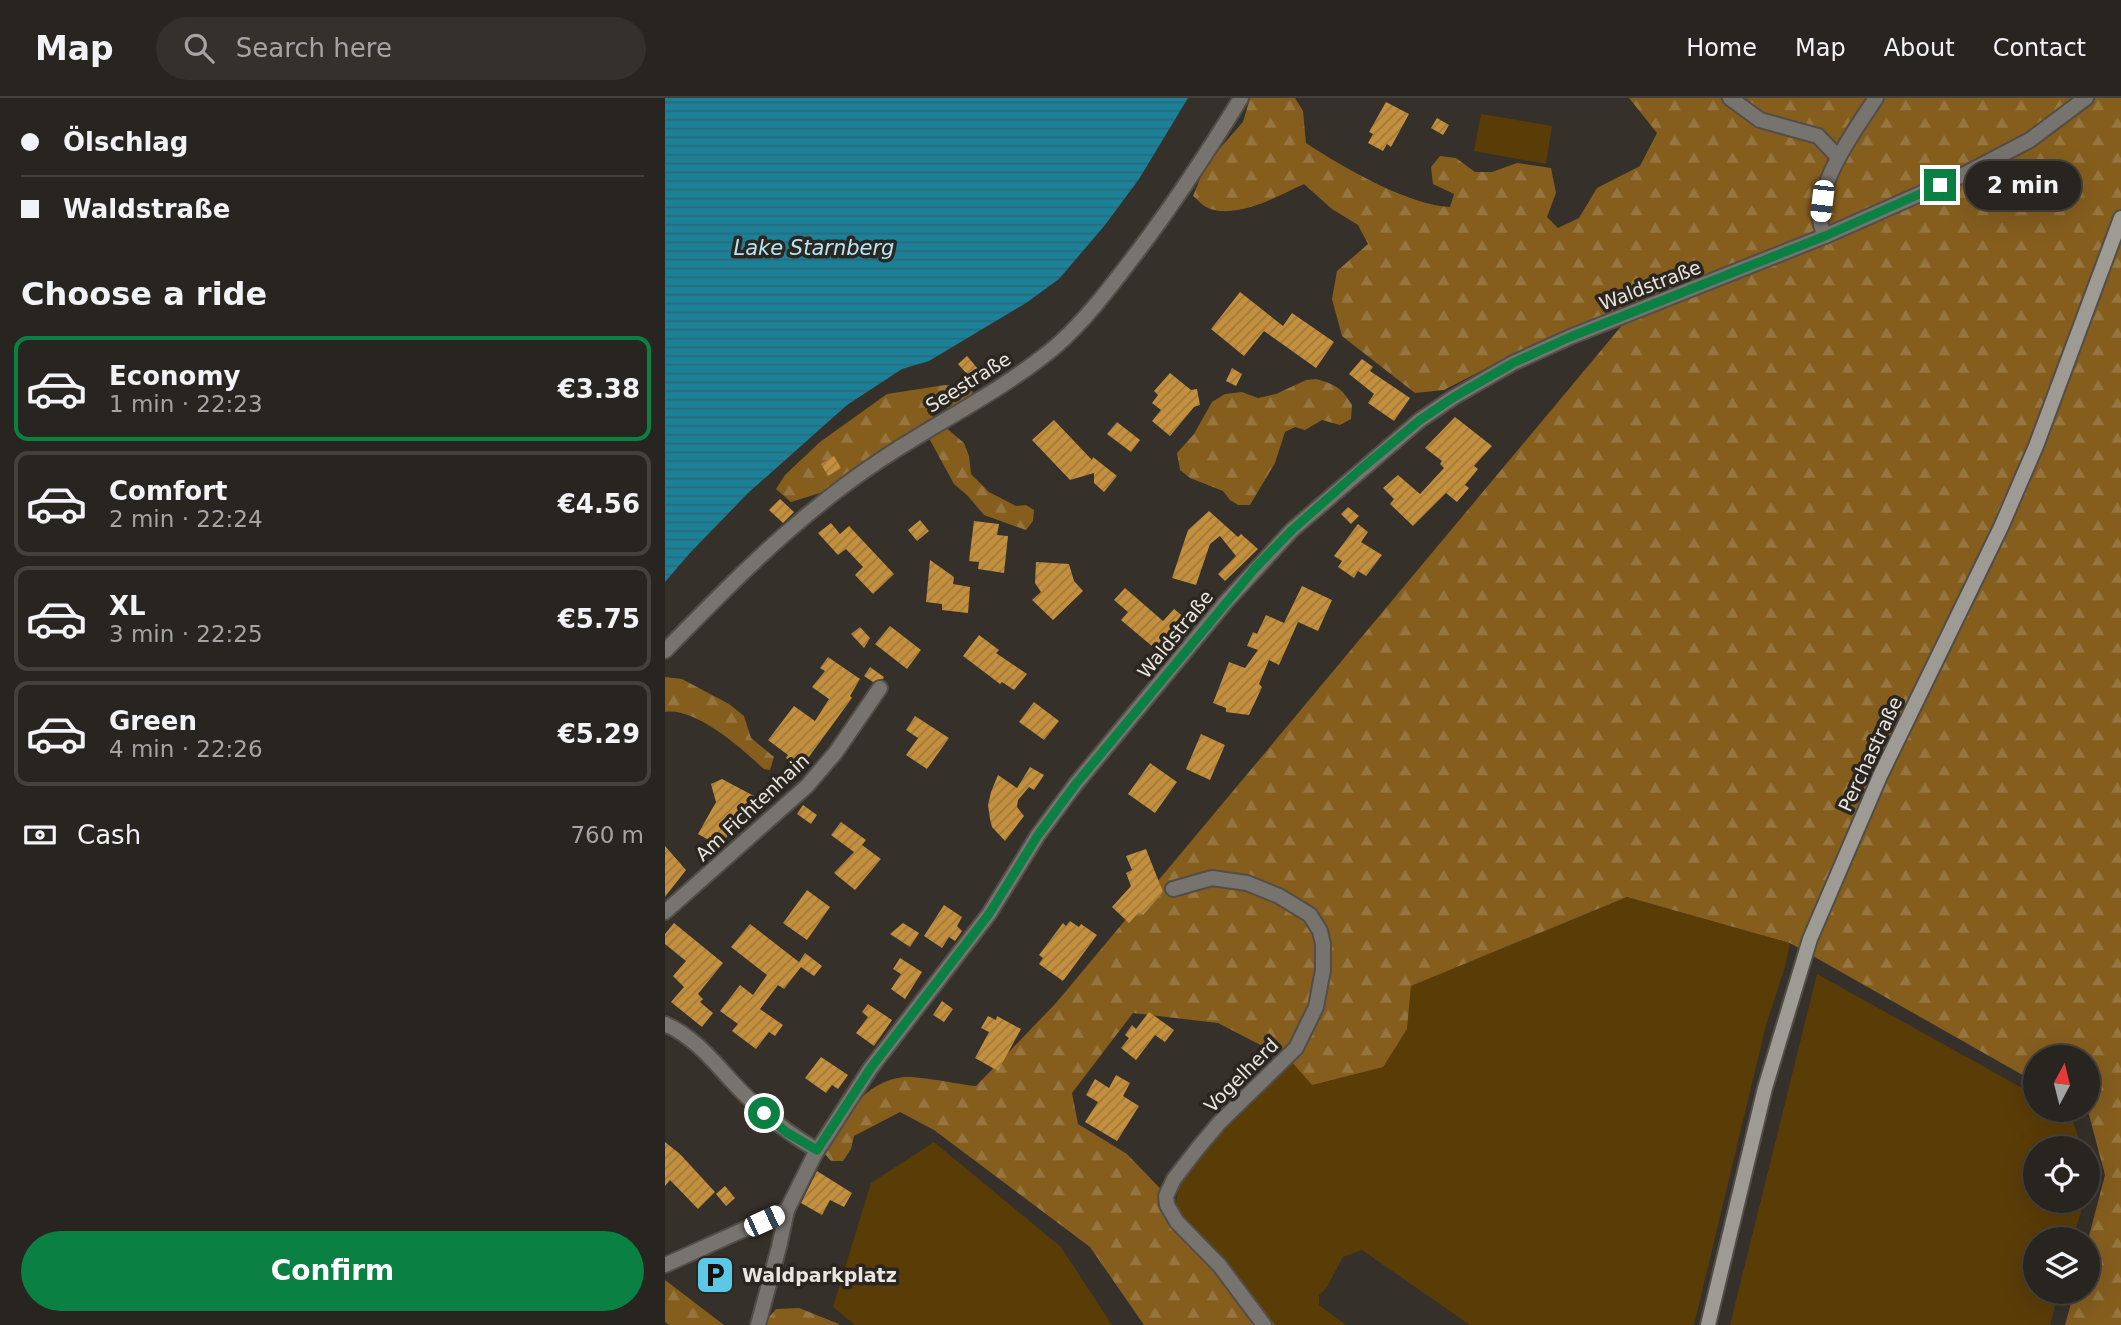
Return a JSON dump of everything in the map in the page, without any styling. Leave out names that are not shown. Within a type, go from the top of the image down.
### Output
[{"type":"main road","name":"Perchastraße","points":[[1708,1325],[1765,1088],[1809,940],[1864,811],[2001,527],[2036,446],[2121,218]]},
{"type":"street","name":"Seestraße","points":[[665,651],[725,590],[803,518],[881,460],[1018,375],[1055,347],[1106,293],[1174,202],[1241,98]]},
{"type":"street","points":[[1730,98],[1760,120],[1818,136],[1837,156]]},
{"type":"street","points":[[1825,236],[1819,225],[1822,201],[1837,156],[1876,98]]},
{"type":"street","name":"Waldstraße","points":[[758,1325],[787,1210],[817,1150],[870,1069],[989,914],[1038,835],[1075,785],[1226,601],[1292,530],[1420,420],[1513,363],[1570,337],[1825,236],[1963,175],[2030,140],[2085,98]]},
{"type":"street","name":"Am Fichtenhain","points":[[665,912],[807,786],[836,752],[880,688]]},
{"type":"street","name":"Vogelherd","points":[[1173,889],[1212,878],[1247,883],[1296,905],[1310,915],[1324,944],[1323,970],[1316,1007],[1296,1048],[1198,1148],[1174,1179],[1166,1196],[1167,1205],[1177,1222],[1220,1266],[1264,1325]]},
{"type":"street","points":[[665,1024],[706,1051],[741,1091],[786,1132],[817,1150]]},
{"type":"street","points":[[665,1265],[787,1210]]},
{"type":"shaded area","points":[[1481,114],[1552,126],[1546,164],[1474,151]]},
{"type":"shaded area","points":[[1627,897],[1790,943],[1766,1025],[1694,1325],[1470,1325],[1362,1250],[1343,1257],[1327,1287],[1319,1295],[1319,1305],[1346,1325],[1275,1325],[1245,1285],[1193,1231],[1176,1205],[1178,1190],[1186,1173],[1219,1131],[1291,1062],[1407,1029],[1411,986]]},
{"type":"shaded area","points":[[1817,974],[2023,1088],[2023,1122],[2073,1122],[2078,1136],[2023,1136],[2023,1213],[2081,1213],[2076,1227],[2023,1227],[2023,1304],[2056,1304],[2050,1325],[1730,1325]]},
{"type":"shaded area","points":[[934,1142],[1061,1247],[1112,1325],[855,1325],[833,1307],[871,1183]]},
{"type":"green space","points":[[1250,98],[1295,98],[1303,111],[1306,143],[1376,183],[1433,205],[1450,207],[1454,194],[1433,184],[1431,167],[1440,156],[1456,158],[1475,172],[1492,172],[1517,163],[1551,168],[1556,193],[1547,217],[1558,228],[1579,218],[1597,188],[1640,166],[1657,133],[1629,98],[2121,98],[2121,1325],[2065,1325],[2071,1304],[2100,1304],[2100,1227],[2091,1227],[2095,1213],[2100,1213],[2100,1194],[2105,1175],[2100,1156],[2100,1136],[2095,1136],[2091,1122],[2100,1122],[2100,1045],[2023,1045],[2023,1075],[1790,943],[1627,897],[1411,986],[1407,1029],[1383,1067],[1312,1085],[1291,1061],[1218,1023],[1133,1013],[1072,1093],[1078,1124],[1127,1154],[1176,1205],[1193,1231],[1245,1285],[1275,1325],[1144,1325],[1090,1247],[934,1130],[900,1112],[854,1136],[851,1149],[843,1161],[831,1161],[824,1153],[855,1104],[877,1086],[904,1077],[976,1086],[1056,1003],[1644,299],[1520,351],[1444,390],[1415,393],[1342,336],[1332,299],[1337,271],[1368,244],[1358,225],[1332,209],[1304,184],[1256,205],[1230,211],[1217,211],[1206,207],[1193,196],[1206,164],[1243,122]]},
{"type":"green space","points":[[1316,379],[1333,385],[1345,394],[1352,405],[1351,419],[1340,425],[1322,420],[1305,430],[1295,427],[1285,432],[1275,463],[1250,505],[1238,505],[1223,491],[1190,478],[1180,470],[1177,453],[1194,434],[1212,402],[1225,394],[1242,392],[1258,398],[1276,394],[1306,380]]},
{"type":"green space","points":[[945,385],[965,386],[973,392],[958,410],[941,407],[931,415],[964,443],[971,474],[989,492],[1016,506],[1026,505],[1034,510],[1033,521],[1026,530],[984,515],[954,484],[930,440],[911,433],[896,441],[836,488],[791,502],[776,489],[785,475],[820,442],[887,394]]},
{"type":"green space","points":[[665,677],[682,679],[729,704],[744,716],[751,738],[774,757],[770,770],[764,769],[718,731],[704,723],[677,712],[665,712]]},
{"type":"green space","points":[[665,1280],[724,1325],[669,1325],[665,1322]]},
{"type":"green space","points":[[799,1308],[839,1325],[762,1325],[776,1309]]},
{"type":"water","name":"Lake Starnberg","points":[[665,98],[1188,98],[1139,179],[1105,225],[1059,279],[1026,303],[929,361],[902,369],[847,405],[747,494],[665,582]]},
{"type":"building","points":[[1386,102],[1409,114],[1391,147],[1387,144],[1383,151],[1368,143],[1373,134],[1369,132]]},
{"type":"building","points":[[1437,118],[1449,125],[1443,135],[1431,128]]},
{"type":"building","points":[[1240,292],[1283,326],[1292,313],[1334,342],[1316,368],[1264,331],[1244,356],[1211,329]]},
{"type":"building","points":[[967,356],[984,376],[975,383],[958,364]]},
{"type":"building","points":[[1362,359],[1373,367],[1370,371],[1410,398],[1394,421],[1368,403],[1374,394],[1349,374]]},
{"type":"building","points":[[1232,368],[1242,374],[1236,386],[1226,381]]},
{"type":"building","points":[[1170,373],[1191,390],[1197,389],[1200,405],[1194,407],[1170,436],[1152,421],[1161,410],[1152,403],[1158,395],[1154,391]]},
{"type":"building","points":[[1455,417],[1492,446],[1474,466],[1478,469],[1465,485],[1469,488],[1457,502],[1446,493],[1413,526],[1390,504],[1394,499],[1383,488],[1398,475],[1420,494],[1444,468],[1440,464],[1442,461],[1425,448]]},
{"type":"building","points":[[1054,420],[1092,460],[1093,457],[1117,476],[1104,492],[1094,483],[1094,473],[1070,480],[1032,440]]},
{"type":"building","points":[[1117,422],[1140,440],[1131,452],[1107,434]]},
{"type":"building","points":[[834,456],[841,468],[828,476],[821,464]]},
{"type":"building","points":[[780,499],[794,512],[783,523],[769,510]]},
{"type":"building","points":[[1348,507],[1359,516],[1351,524],[1341,514]]},
{"type":"building","points":[[1209,511],[1238,537],[1241,534],[1258,549],[1225,581],[1218,574],[1236,556],[1220,536],[1210,544],[1196,585],[1172,578],[1188,530]]},
{"type":"building","points":[[920,520],[929,531],[917,541],[908,530]]},
{"type":"building","points":[[974,521],[999,524],[997,535],[1008,536],[1004,573],[978,569],[979,562],[969,561]]},
{"type":"building","points":[[831,523],[840,534],[849,526],[894,574],[873,594],[855,575],[863,567],[846,549],[838,555],[818,533]]},
{"type":"building","points":[[1358,524],[1368,532],[1361,542],[1382,555],[1366,576],[1358,571],[1354,578],[1338,567],[1342,561],[1334,556]]},
{"type":"building","points":[[930,560],[954,577],[953,584],[970,587],[968,613],[942,610],[942,604],[926,602]]},
{"type":"building","points":[[1036,562],[1069,564],[1074,581],[1083,591],[1053,620],[1032,600],[1041,592],[1035,583]]},
{"type":"building","points":[[1302,586],[1332,600],[1318,631],[1298,622],[1279,665],[1269,660],[1259,684],[1262,687],[1249,715],[1226,712],[1226,708],[1213,703],[1229,662],[1245,668],[1258,650],[1247,646],[1253,632],[1257,634],[1266,615],[1284,623]]},
{"type":"building","points":[[1125,588],[1163,621],[1174,609],[1185,618],[1168,637],[1171,640],[1159,652],[1121,620],[1128,612],[1114,600]]},
{"type":"building","points":[[890,626],[921,650],[907,669],[875,644]]},
{"type":"building","points":[[860,627],[870,638],[864,648],[851,634]]},
{"type":"building","points":[[979,635],[999,650],[996,653],[1027,674],[1014,690],[1002,682],[1000,684],[963,656]]},
{"type":"building","points":[[828,657],[860,679],[850,696],[852,698],[800,769],[786,758],[788,755],[768,740],[794,706],[815,721],[829,699],[812,687],[825,671],[820,668]]},
{"type":"building","points":[[870,667],[884,677],[883,679],[873,682],[864,676]]},
{"type":"building","points":[[1034,702],[1059,721],[1044,740],[1019,722]]},
{"type":"building","points":[[915,716],[949,738],[927,769],[906,755],[918,738],[906,730]]},
{"type":"building","points":[[1201,734],[1225,745],[1210,780],[1186,769]]},
{"type":"building","points":[[1150,763],[1177,782],[1155,813],[1128,794]]},
{"type":"building","points":[[1030,767],[1044,775],[1034,790],[1029,787],[1018,800],[1017,807],[1024,816],[1005,841],[992,827],[988,805],[991,792],[998,775],[1017,788]]},
{"type":"building","points":[[722,779],[754,796],[747,808],[744,806],[721,847],[698,834],[716,802],[711,784]]},
{"type":"building","points":[[803,805],[817,815],[811,824],[797,814]]},
{"type":"building","points":[[841,822],[866,840],[862,845],[881,859],[855,890],[834,873],[854,852],[831,835]]},
{"type":"building","points":[[665,846],[686,870],[665,897]]},
{"type":"building","points":[[1146,849],[1163,892],[1143,915],[1139,912],[1129,923],[1112,907],[1131,886],[1126,873],[1132,870],[1126,856]]},
{"type":"building","points":[[807,890],[830,907],[807,940],[783,923]]},
{"type":"building","points":[[944,905],[962,917],[957,926],[962,931],[955,941],[949,937],[942,948],[924,936]]},
{"type":"building","points":[[1070,921],[1079,927],[1081,924],[1097,935],[1063,981],[1039,964],[1043,958],[1039,955],[1063,923],[1066,926]]},
{"type":"building","points":[[674,923],[723,963],[698,994],[703,999],[700,1002],[713,1013],[702,1027],[671,1002],[684,987],[673,976],[686,961],[665,944],[665,934]]},
{"type":"building","points":[[903,923],[919,933],[910,947],[890,934]]},
{"type":"building","points":[[750,924],[799,962],[805,953],[822,966],[814,976],[801,967],[784,989],[778,985],[760,1009],[783,1025],[775,1036],[769,1032],[756,1049],[732,1031],[738,1024],[720,1011],[740,985],[753,995],[767,975],[731,947]]},
{"type":"building","points":[[900,958],[922,972],[905,999],[891,989],[901,974],[893,969]]},
{"type":"building","points":[[942,1001],[953,1009],[944,1022],[933,1015]]},
{"type":"building","points":[[868,1004],[892,1020],[874,1046],[856,1033],[868,1017],[862,1012]]},
{"type":"building","points":[[1149,1012],[1174,1030],[1165,1042],[1155,1035],[1136,1060],[1121,1048],[1129,1038],[1125,1035],[1132,1025],[1136,1029]]},
{"type":"building","points":[[988,1016],[996,1020],[997,1016],[1021,1029],[998,1071],[975,1058],[989,1032],[981,1028]]},
{"type":"building","points":[[821,1057],[848,1075],[838,1089],[832,1085],[826,1093],[805,1078]]},
{"type":"building","points":[[1116,1075],[1130,1083],[1123,1096],[1139,1106],[1117,1141],[1085,1122],[1098,1102],[1086,1095],[1095,1079],[1109,1088]]},
{"type":"building","points":[[665,1142],[680,1154],[715,1192],[698,1209],[670,1180],[665,1186]]},
{"type":"building","points":[[817,1171],[852,1193],[844,1207],[830,1200],[822,1215],[801,1203]]},
{"type":"building","points":[[725,1186],[735,1198],[726,1206],[716,1194]]},
{"type":"place","name":"Waldparkplatz","points":[[715,1275]]},
{"type":"route","points":[[764,1113],[786,1132],[817,1150],[870,1069],[989,914],[1038,835],[1075,785],[1226,601],[1292,530],[1420,420],[1513,363],[1570,337],[1825,236],[1940,185]]}]
